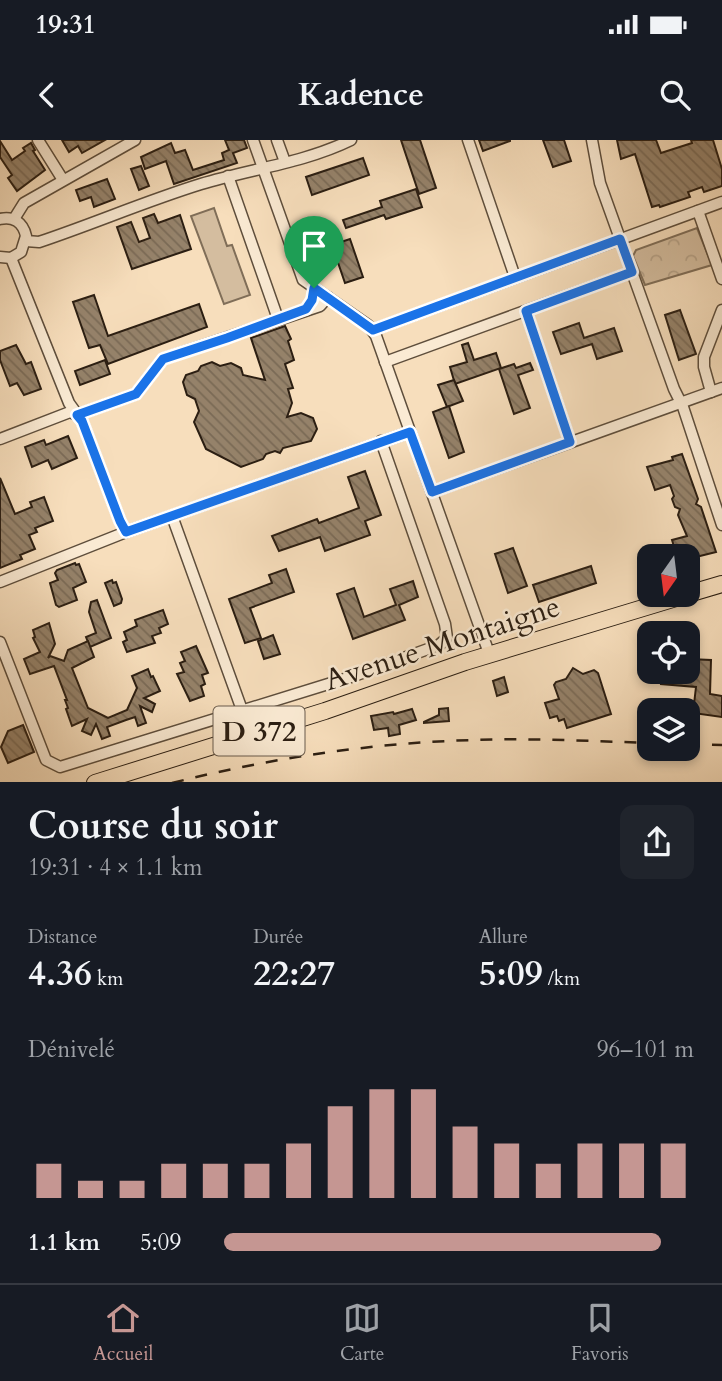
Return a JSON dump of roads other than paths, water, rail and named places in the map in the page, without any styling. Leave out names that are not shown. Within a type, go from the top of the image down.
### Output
[{"type":"main road","name":"Avenue Montaigne","points":[[700,591],[722,584]]},
{"type":"main road","name":"Avenue Montaigne","points":[[95,782],[648,607]]},
{"type":"street","points":[[38,140],[63,180]]},
{"type":"street","points":[[14,219],[24,203],[133,140]]},
{"type":"street","points":[[253,140],[303,280],[373,330],[490,656]]},
{"type":"street","points":[[277,140],[285,162]]},
{"type":"street","points":[[26,241],[39,242],[228,176],[264,169],[351,140]]},
{"type":"street","points":[[468,140],[515,277]]},
{"type":"street","points":[[592,140],[600,183],[681,403],[722,525]]},
{"type":"street","points":[[228,176],[278,319]]},
{"type":"street","points":[[373,330],[722,202]]},
{"type":"street","points":[[698,211],[722,279]]},
{"type":"street","points":[[0,219],[14,219],[25,230],[26,241],[21,252],[5,257],[69,403],[82,421],[126,532]]},
{"type":"street","points":[[385,362],[632,272]]},
{"type":"street","points":[[306,309],[312,300],[314,288]]},
{"type":"street","points":[[0,439],[69,412],[77,415],[136,394],[163,359],[320,306],[328,298]]},
{"type":"street","points":[[432,492],[717,390],[704,367],[704,357],[722,310]]},
{"type":"street","points":[[526,311],[570,442]]},
{"type":"street","points":[[0,582],[126,532],[410,432]]},
{"type":"street","points":[[0,642],[47,760],[60,767],[354,676],[439,645],[447,638],[446,624],[381,442]]},
{"type":"street","points":[[172,516],[242,710]]},
{"type":"railway","points":[[176,782],[284,759],[397,744],[517,739],[637,743]]},
{"type":"railway","points":[[700,744],[722,745]]}]
